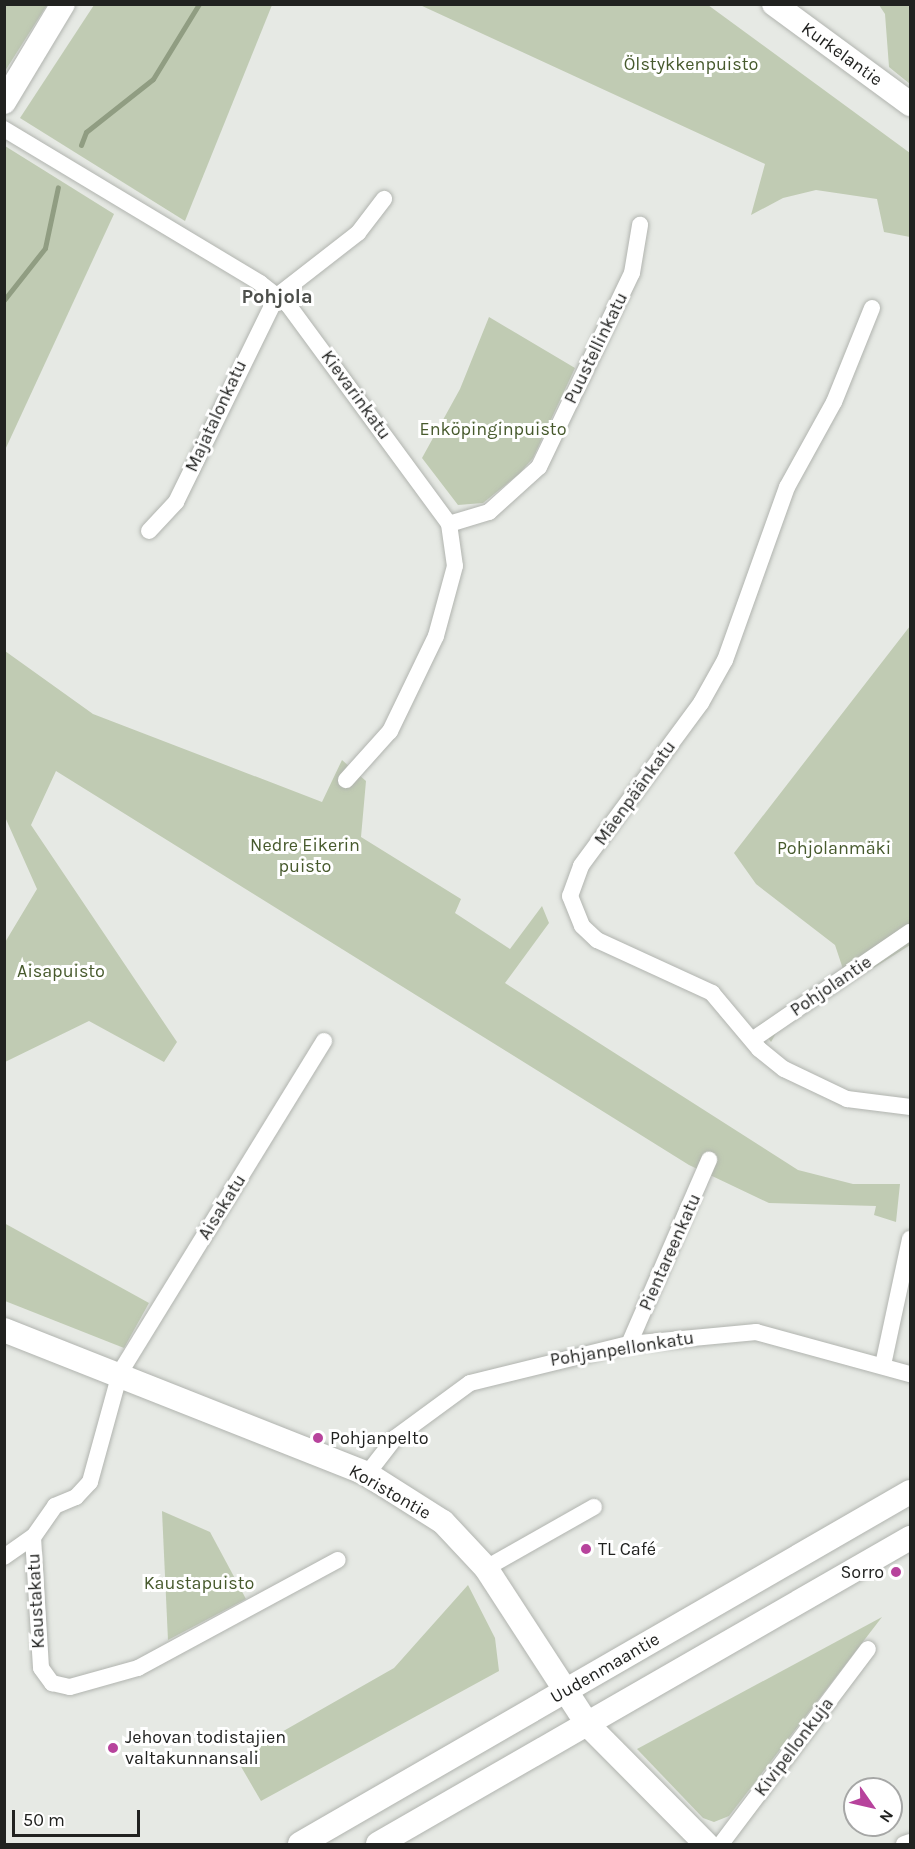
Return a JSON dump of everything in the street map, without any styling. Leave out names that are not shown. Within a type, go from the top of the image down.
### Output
[{"type":"main road","points":[[4,102],[63,4]]},
{"type":"main road","name":"Kurkelantie","points":[[774,4],[910,104]]},
{"type":"main road","name":"Koristontie","points":[[4,1330],[120,1373],[367,1474],[443,1522],[486,1568],[588,1725],[706,1845]]},
{"type":"main road","name":"Uudenmaantie","points":[[300,1845],[910,1492]]},
{"type":"main road","points":[[378,1845],[910,1539]]},
{"type":"street","name":"Kievarinkatu","points":[[4,129],[277,296],[305,324],[449,525]]},
{"type":"street","points":[[277,296],[358,233],[384,199]]},
{"type":"street","name":"Puustellinkatu","points":[[449,525],[489,512],[539,467],[632,273],[640,225]]},
{"type":"street","name":"Majatalonkatu","points":[[149,531],[176,502],[277,296]]},
{"type":"street","name":"Mäenpäänkatu","points":[[872,308],[834,402],[787,487],[726,660],[572,882],[574,912],[597,940],[712,993],[752,1040],[784,1069],[847,1099],[910,1107]]},
{"type":"street","points":[[346,780],[390,731],[436,636],[453,586],[449,525]]},
{"type":"street","name":"Pohjolantie","points":[[752,1040],[910,932]]},
{"type":"street","name":"Aisakatu","points":[[120,1373],[324,1041]]},
{"type":"street","name":"Pientareenkatu","points":[[629,1344],[709,1160]]},
{"type":"street","points":[[883,1365],[910,1239]]},
{"type":"street","name":"Pohjanpellonkatu","points":[[367,1474],[396,1438],[470,1383],[629,1344],[756,1332],[910,1374]]},
{"type":"street","name":"Kaustakatu","points":[[120,1373],[90,1482],[76,1497],[55,1506],[33,1537],[38,1659],[52,1683],[70,1687],[167,1655],[338,1560]]},
{"type":"street","points":[[486,1568],[594,1507]]},
{"type":"street","points":[[4,1557],[33,1537]]},
{"type":"street","name":"Kivipellonkuja","points":[[721,1845],[868,1649]]},
{"type":"street","points":[[904,1845],[910,1842]]},
{"type":"green space","points":[[4,5],[47,5],[5,71]]},
{"type":"green space","points":[[94,5],[272,5],[185,221],[20,118]]},
{"type":"green space","name":"Ölstykkenpuisto","points":[[420,5],[708,5],[910,153],[910,237],[884,232],[877,199],[816,190],[783,198],[751,215],[765,164]]},
{"type":"green space","points":[[879,5],[910,5],[910,84],[889,67],[885,14]]},
{"type":"green space","points":[[5,146],[114,214],[5,450]]},
{"type":"green space","name":"Enköpinginpuisto","points":[[489,317],[575,368],[533,458],[519,474],[483,503],[458,505],[422,458],[460,389]]},
{"type":"green space","name":"Pohjolanmäki","points":[[910,626],[910,945],[779,1028],[771,1042],[759,1025],[844,972],[835,945],[756,884],[734,853]]},
{"type":"green space","name":"Nedre Eikerin puisto","points":[[5,651],[93,714],[322,802],[342,760],[366,781],[361,837],[461,899],[455,913],[510,949],[542,906],[549,923],[505,983],[798,1170],[853,1184],[900,1184],[896,1222],[874,1215],[876,1206],[769,1203],[689,1165],[56,771],[31,825],[177,1042],[164,1062],[89,1021],[5,1062],[4,944],[37,889],[5,817]]},
{"type":"green space","points":[[4,1223],[149,1303],[124,1348],[5,1301]]},
{"type":"green space","name":"Kaustapuisto","points":[[162,1511],[210,1532],[246,1599],[168,1640]]},
{"type":"green space","points":[[468,1585],[495,1638],[499,1671],[261,1801],[236,1758],[394,1668]]},
{"type":"green space","points":[[882,1617],[729,1816],[714,1822],[703,1818],[637,1749]]},
{"type":"waterway","points":[[81,145],[86,132],[153,79],[199,4]]},
{"type":"waterway","points":[[4,300],[45,248],[58,187]]},
{"type":"place","name":"Pohjanpelto","points":[[318,1438]]},
{"type":"place","name":"TL Café","points":[[586,1549]]},
{"type":"place","name":"Sorro","points":[[896,1572]]},
{"type":"place","name":"Jehovan todistajien valtakunnansali","points":[[113,1748]]},
{"type":"district","name":"Pohjola","points":[[277,296]]},
{"type":"park label","name":"Aisapuisto","points":[[61,971]]}]
